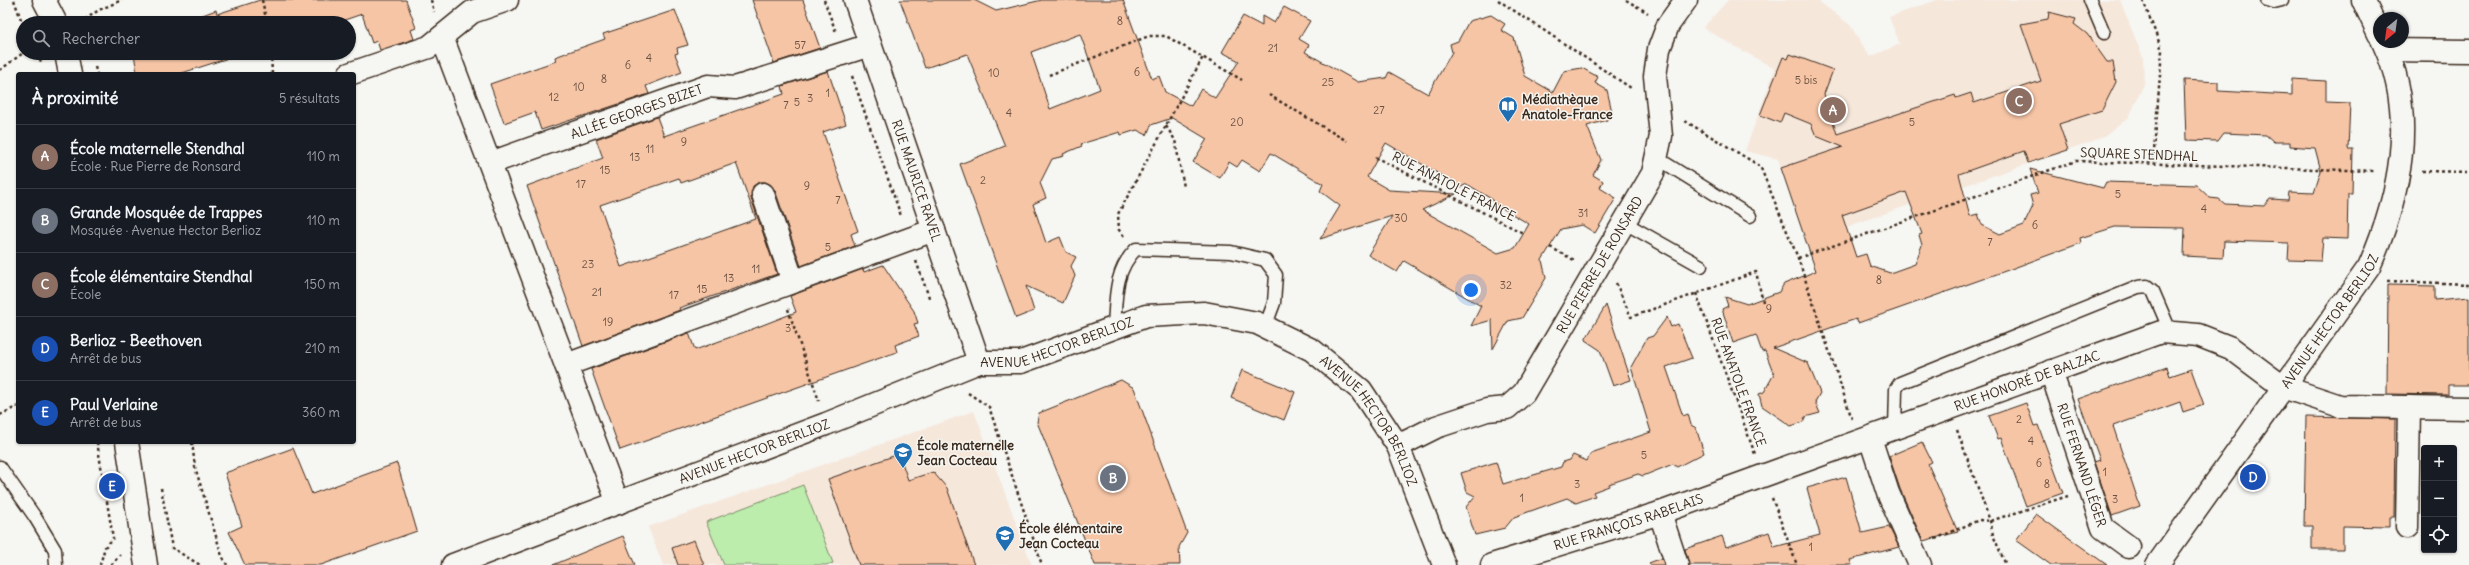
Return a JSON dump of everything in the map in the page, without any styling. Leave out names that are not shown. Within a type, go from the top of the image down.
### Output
[{"type":"street","points":[[44,0],[52,16]]},
{"type":"street","points":[[355,72],[429,47],[472,12],[507,0]]},
{"type":"street","name":"RUE MAURICE RAVEL","points":[[855,0],[979,362]]},
{"type":"street","name":"RUE PIERRE DE RONSARD","points":[[1398,446],[1436,426],[1487,410],[1507,408],[1524,392],[1596,273],[1653,173],[1661,136],[1655,76],[1659,50],[1668,25],[1686,0]]},
{"type":"street","name":"AVENUE HECTOR BERLIOZ","points":[[2363,0],[2373,21]]},
{"type":"street","points":[[442,37],[618,503]]},
{"type":"street","name":"ALLÉE GEORGES BIZET","points":[[496,161],[708,86],[735,88],[870,45]]},
{"type":"street","points":[[2409,45],[2469,51]]},
{"type":"street","name":"AVENUE HECTOR BERLIOZ","points":[[2161,563],[2283,387],[2369,268],[2385,231],[2400,171],[2403,141],[2401,110],[2396,78],[2385,48]]},
{"type":"street","points":[[67,60],[70,72]]},
{"type":"street","points":[[764,194],[787,284]]},
{"type":"street","points":[[566,365],[934,230]]},
{"type":"street","name":"AVENUE HECTOR BERLIOZ","points":[[453,565],[826,424],[943,375],[979,362],[1021,362],[1146,316],[1204,313],[1257,323],[1312,350],[1361,390],[1398,446],[1444,565]]},
{"type":"street","name":"RUE HONORÉ DE BALZAC","points":[[1763,476],[2160,332],[2198,335],[2231,348],[2283,387],[2340,406],[2469,408]]},
{"type":"street","name":"RUE FERNAND LÉGER","points":[[2050,371],[2103,528],[2129,547]]},
{"type":"street","points":[[2407,527],[2409,407]]},
{"type":"street","points":[[1864,440],[1917,557]]},
{"type":"street","points":[[127,444],[146,565]]},
{"type":"street","name":"RUE FRANÇOIS RABELAIS","points":[[1492,565],[1660,513],[1763,476]]},
{"type":"street","points":[[1660,513],[1677,565]]},
{"type":"lane","points":[[2090,0],[2104,33]]},
{"type":"lane","points":[[2267,0],[2274,2],[2282,0]]},
{"type":"lane","points":[[1656,158],[1750,216]]},
{"type":"lane","points":[[1625,223],[1701,266]]},
{"type":"lane","points":[[1114,328],[1117,280],[1127,258],[1136,249],[1231,252],[1265,260],[1276,275],[1274,303],[1265,327]]},
{"type":"lane","points":[[1895,429],[1896,389],[1900,383],[2138,287],[2147,286],[2153,291],[2171,333]]},
{"type":"lane","points":[[0,467],[35,516],[55,550],[56,565]]},
{"type":"path","points":[[14,0],[20,16]]},
{"type":"path","points":[[90,16],[99,10],[122,0]]},
{"type":"path","points":[[262,0],[265,16]]},
{"type":"path","points":[[824,0],[844,53],[931,304]]},
{"type":"path","points":[[1498,0],[1658,105],[1760,166],[1798,258],[1864,440]]},
{"type":"path","points":[[2143,0],[2162,50],[2153,164]]},
{"type":"path","points":[[1049,74],[1149,36],[1166,36],[1242,80]]},
{"type":"path","points":[[0,70],[16,58]]},
{"type":"path","points":[[1136,249],[1119,230],[1118,214],[1203,58]]},
{"type":"path","points":[[40,60],[42,67]]},
{"type":"path","points":[[271,60],[272,72]]},
{"type":"path","points":[[1269,94],[1347,141]]},
{"type":"path","points":[[1166,126],[1175,140],[1184,187]]},
{"type":"path","name":"RUE ANATOLE FRANCE","points":[[1375,157],[1524,233]]},
{"type":"path","name":"SQUARE STENDHAL","points":[[1798,258],[2076,161],[2469,172]]},
{"type":"path","points":[[1550,247],[1616,283],[1631,317],[1756,272],[1764,302]]},
{"type":"path","points":[[2369,268],[2390,282],[2469,284]]},
{"type":"path","points":[[787,284],[826,424]]},
{"type":"path","name":"RUE ANATOLE FRANCE","points":[[1696,294],[1797,565]]},
{"type":"path","points":[[943,375],[989,407],[1042,565]]},
{"type":"path","points":[[0,415],[16,407]]},
{"type":"path","points":[[1950,409],[1990,521],[1993,536],[2006,565]]},
{"type":"path","points":[[97,444],[113,538],[105,547],[100,565]]},
{"type":"path","points":[[192,444],[195,466],[222,556],[227,565]]},
{"type":"path","points":[[1917,557],[1979,520],[1990,521],[2090,489]]},
{"type":"path","points":[[168,530],[172,548],[200,565]]},
{"type":"path","points":[[111,565],[117,556],[126,552]]},
{"type":"shaded area","points":[[1728,0],[1817,0],[1850,25],[1870,57],[1900,44],[1889,17],[1937,0],[2120,0],[2143,58],[2144,84],[2129,117],[2104,137],[1806,241],[1778,159],[1745,151],[1775,69],[1703,28]]},
{"type":"shaded area","name":"École maternelle Jean Cocteau","points":[[974,411],[1032,565],[663,565],[648,527]]},
{"type":"green space","points":[[803,485],[833,563],[826,565],[724,565],[706,522]]},
{"type":"building","points":[[260,0],[406,0],[416,28],[411,30],[414,39],[380,50],[377,41],[372,43],[362,14],[356,16],[200,16],[216,10],[217,14]]},
{"type":"building","points":[[752,0],[803,0],[820,48],[774,63]]},
{"type":"building","points":[[900,0],[974,0],[996,11],[1042,0],[1123,0],[1152,79],[1159,76],[1165,92],[1191,106],[1201,89],[1215,98],[1239,61],[1222,52],[1243,16],[1262,26],[1262,16],[1274,23],[1284,7],[1310,21],[1299,39],[1309,45],[1305,52],[1358,82],[1386,78],[1389,72],[1428,94],[1452,52],[1450,44],[1458,41],[1469,21],[1491,15],[1505,24],[1501,30],[1514,38],[1525,76],[1553,92],[1564,71],[1582,68],[1598,77],[1595,83],[1607,90],[1612,112],[1607,120],[1587,126],[1601,160],[1593,175],[1603,181],[1600,188],[1616,198],[1595,233],[1582,225],[1561,229],[1542,260],[1546,278],[1522,318],[1508,321],[1493,349],[1492,320],[1471,326],[1481,306],[1404,261],[1397,272],[1368,255],[1392,216],[1320,239],[1340,206],[1320,191],[1323,184],[1271,153],[1260,171],[1242,160],[1237,167],[1229,162],[1220,178],[1193,162],[1207,139],[1172,118],[1151,125],[1147,135],[1137,130],[1121,135],[1120,132],[1081,144],[1082,146],[1063,154],[1064,156],[1052,159],[1040,183],[1046,198],[1033,204],[1046,243],[1060,237],[1066,252],[1076,257],[1071,266],[1075,276],[1063,303],[1026,286],[1034,311],[1016,318],[960,164],[1005,146],[967,54],[925,68]],"holes":[[[1080,34],[1100,89],[1050,109],[1031,52]],[[1386,143],[1461,187],[1467,184],[1493,200],[1495,204],[1529,224],[1515,248],[1498,253],[1422,210],[1456,194],[1389,190],[1367,177]]]},
{"type":"building","points":[[675,10],[688,45],[677,48],[678,53],[675,54],[682,72],[646,86],[649,94],[541,130],[535,112],[504,123],[490,84],[556,61],[555,57],[605,39],[603,34]]},
{"type":"building","points":[[2049,12],[2076,19],[2074,24],[2087,34],[2107,62],[2113,62],[2116,82],[2102,110],[2059,124],[2068,150],[2028,163],[2024,151],[1959,174],[1970,216],[1978,214],[1982,225],[2000,234],[2024,225],[2033,206],[2030,195],[2038,193],[2030,169],[2103,188],[2106,182],[2196,185],[2210,198],[2219,199],[2225,204],[2264,206],[2270,199],[2288,200],[2289,192],[2314,193],[2321,171],[2315,148],[2290,146],[2290,142],[2274,142],[2266,135],[2224,133],[2218,141],[2186,140],[2184,80],[2218,82],[2218,91],[2292,95],[2292,79],[2326,81],[2326,102],[2350,103],[2348,149],[2353,149],[2352,194],[2348,194],[2347,239],[2323,238],[2321,261],[2288,260],[2289,243],[2224,241],[2223,258],[2184,256],[2185,228],[2115,227],[2080,238],[2081,243],[2011,269],[1858,323],[1856,319],[1773,348],[1808,363],[1820,393],[1815,402],[1820,413],[1805,417],[1803,422],[1791,426],[1762,406],[1759,394],[1764,392],[1774,374],[1765,351],[1762,352],[1756,335],[1733,343],[1722,309],[1728,306],[1725,297],[1747,304],[1779,292],[1784,284],[1816,271],[1781,168],[1843,147],[1816,136],[1811,124],[1784,113],[1780,123],[1760,115],[1783,57],[1788,59],[1790,54],[1833,70],[1824,94],[1837,134],[1955,95],[1956,98],[1971,93],[1974,103],[2041,81],[2021,24],[2048,19]],"holes":[[[1906,192],[1922,234],[1919,235],[1922,245],[1915,264],[1890,273],[1870,266],[1866,254],[1856,257],[1842,215]]]},
{"type":"building","points":[[135,60],[222,60],[185,72],[137,72]]},
{"type":"building","points":[[828,71],[846,124],[823,132],[858,231],[851,234],[855,246],[801,266],[775,190],[766,182],[759,182],[753,186],[751,198],[777,274],[679,308],[680,310],[583,346],[527,186],[603,158],[596,139],[657,117],[664,136],[784,94],[782,86]],"holes":[[[736,163],[756,219],[621,267],[600,205],[679,178],[681,183]]]},
{"type":"building","points":[[883,265],[914,311],[918,323],[914,324],[919,336],[895,345],[897,352],[620,450],[591,369],[689,333],[695,350],[796,312],[790,296],[863,269],[864,272]]},
{"type":"building","points":[[2388,285],[2435,286],[2435,300],[2469,297],[2469,385],[2448,385],[2448,395],[2387,394]]},
{"type":"building","points":[[1606,305],[1631,380],[1613,386],[1600,350],[1585,340]]},
{"type":"building","points":[[1667,317],[1671,327],[1678,324],[1692,358],[1666,367],[1683,416],[1688,414],[1691,425],[1696,428],[1704,453],[1677,467],[1673,464],[1643,476],[1638,474],[1609,484],[1609,486],[1593,492],[1595,496],[1576,503],[1567,498],[1514,517],[1505,528],[1475,535],[1466,507],[1475,496],[1467,492],[1461,473],[1496,462],[1503,484],[1561,467],[1563,462],[1570,460],[1573,455],[1587,461],[1591,453],[1651,432],[1631,367],[1647,338],[1653,336]]},
{"type":"building","points":[[2167,367],[2170,376],[2191,369],[2204,405],[2183,412],[2180,402],[2113,426],[2140,506],[2112,516],[2094,462],[2100,460],[2078,399]]},
{"type":"building","points":[[1242,370],[1295,392],[1284,420],[1231,398]]},
{"type":"building","points":[[1121,380],[1134,388],[1187,533],[1179,547],[1180,565],[1095,565],[1037,422],[1039,413]]},
{"type":"building","points":[[2026,403],[2034,426],[2038,425],[2063,493],[2026,506],[2001,438],[1998,439],[1989,416]]},
{"type":"building","points":[[2306,417],[2395,419],[2394,517],[2389,517],[2389,527],[2343,526],[2343,549],[2312,549],[2312,526],[2304,526]]},
{"type":"building","points":[[1922,442],[1932,462],[1928,464],[1958,532],[1923,541],[1900,489],[1889,456]]},
{"type":"building","points":[[293,448],[312,494],[397,463],[417,531],[321,565],[245,565],[229,532],[242,526],[225,473]]},
{"type":"building","points":[[899,454],[908,480],[933,472],[947,488],[974,565],[859,565],[828,479]]},
{"type":"building","points":[[1846,477],[1862,533],[1889,527],[1899,547],[1850,560],[1852,565],[1689,565],[1685,549],[1722,536],[1726,547],[1769,532],[1774,547],[1820,535],[1807,488]]},
{"type":"building","points":[[2036,514],[2107,565],[2051,565],[2016,540]]},
{"type":"building","points":[[623,536],[635,565],[553,565]]},
{"type":"building","points":[[694,540],[704,565],[678,565],[672,548]]},
{"type":"building","points":[[1662,558],[1664,565],[1650,565],[1649,563]]},
{"type":"place","name":"École élémentaire Stendhal","points":[[2019,101]]},
{"type":"place","name":"École maternelle Stendhal","points":[[1833,110]]},
{"type":"place","name":"Médiathèque Anatole-France","points":[[1508,123]]},
{"type":"place","name":"École maternelle Jean Cocteau","points":[[903,469]]},
{"type":"place","name":"Berlioz - Beethoven","points":[[2253,477]]},
{"type":"place","name":"Grande Mosquée de Trappes","points":[[1113,478]]},
{"type":"place","name":"Paul Verlaine","points":[[112,486]]},
{"type":"place","name":"École élémentaire Jean Cocteau","points":[[1005,552]]}]
